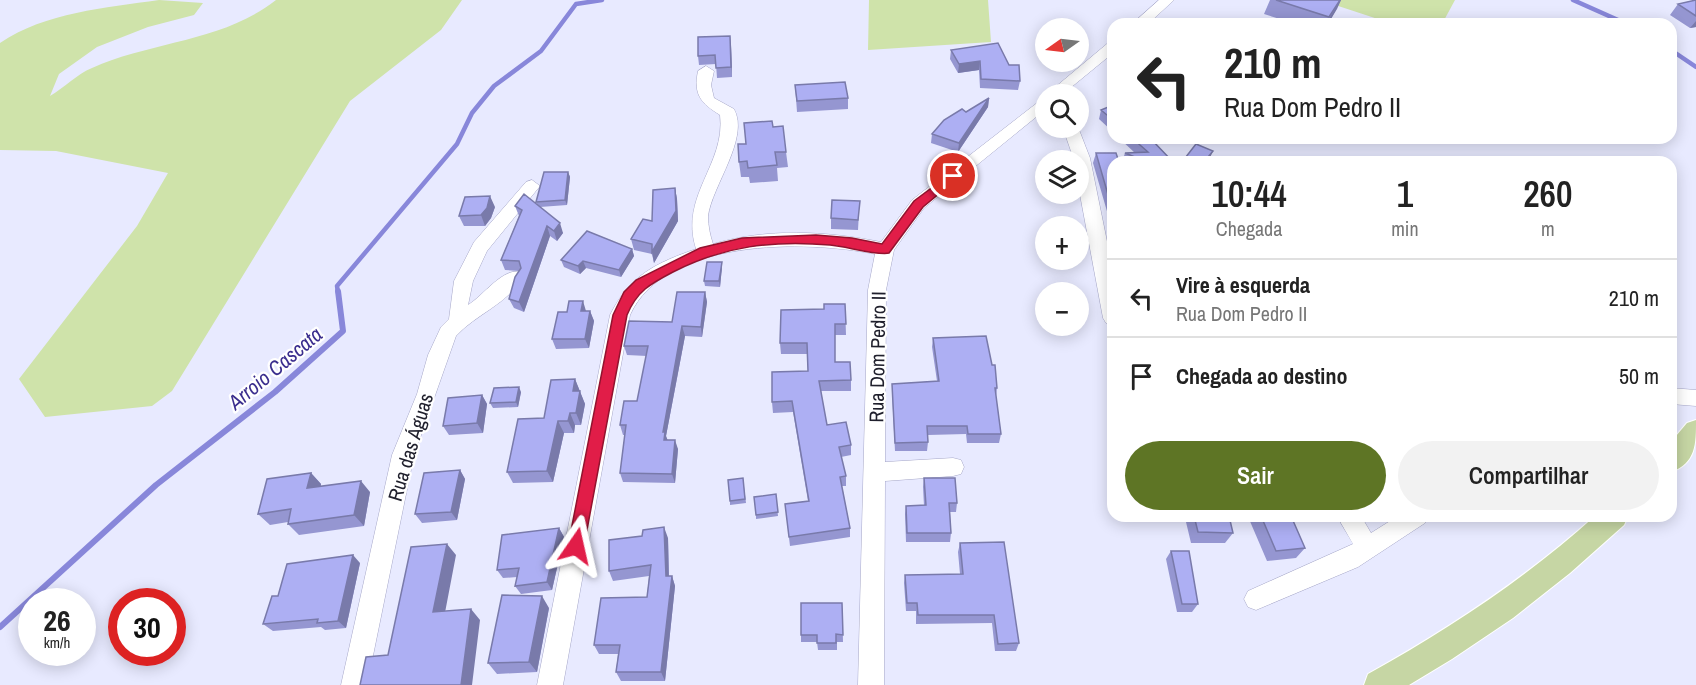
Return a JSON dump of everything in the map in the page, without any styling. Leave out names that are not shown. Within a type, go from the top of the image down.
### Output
[{"type":"main road","points":[[1677,455],[1696,431]]},
{"type":"main road","points":[[1379,685],[1443,649],[1502,609],[1586,543],[1608,522]]},
{"type":"street","points":[[1146,18],[1167,0]]},
{"type":"street","points":[[1066,84],[1107,51]]},
{"type":"street","points":[[706,71],[703,85],[707,100],[728,113],[730,120],[723,154],[705,193],[700,216],[706,251]]},
{"type":"street","name":"Rua Dom Pedro II","points":[[871,685],[877,290],[885,249],[918,204],[1035,110]]},
{"type":"street","points":[[1075,138],[1082,158],[1107,287]]},
{"type":"street","points":[[458,321],[460,288],[481,242],[532,186]]},
{"type":"street","points":[[550,685],[620,315],[628,296],[640,283],[706,251],[742,242],[795,239],[852,242],[885,249]]},
{"type":"street","name":"Rua das Águas","points":[[354,685],[404,455],[427,394],[438,355],[448,332],[458,321],[488,302],[514,276]]},
{"type":"street","points":[[1677,396],[1696,398]]},
{"type":"street","points":[[874,472],[913,467],[953,467]]},
{"type":"street","points":[[1352,522],[1367,546]]},
{"type":"street","points":[[1256,599],[1350,559],[1407,522]]},
{"type":"green space","points":[[159,0],[203,3],[194,15],[148,27],[97,47],[59,74],[50,96],[92,68],[115,59],[233,25],[276,0],[462,0],[441,30],[350,101],[172,391],[152,406],[45,417],[19,379],[137,226],[168,173],[56,151],[0,150],[0,43],[37,24],[56,18],[97,9]]},
{"type":"green space","points":[[869,0],[988,0],[991,42],[868,50]]},
{"type":"green space","points":[[1320,0],[1455,0],[1445,18],[1375,18]]},
{"type":"building","points":[[1276,0],[1340,0],[1329,17]]},
{"type":"building","points":[[1696,0],[1696,16],[1678,4]]},
{"type":"building","points":[[730,36],[731,67],[716,68],[715,55],[698,56],[698,37]]},
{"type":"building","points":[[998,43],[1009,65],[1019,65],[1020,81],[981,79],[980,61],[959,64],[951,50]]},
{"type":"building","points":[[845,82],[848,98],[797,101],[795,85]]},
{"type":"building","points":[[989,98],[959,143],[932,134],[944,120],[962,109],[966,112]]},
{"type":"building","points":[[772,121],[773,127],[783,126],[786,152],[775,152],[777,165],[748,168],[747,161],[739,162],[738,144],[746,144],[744,123]]},
{"type":"building","points":[[1139,144],[1156,144],[1167,156],[1132,156],[1125,153],[1148,152]]},
{"type":"building","points":[[1196,144],[1213,151],[1209,156],[1187,156]]},
{"type":"building","points":[[1096,153],[1116,153],[1117,156],[1107,156],[1107,191]]},
{"type":"building","points":[[544,172],[568,172],[565,200],[536,202]]},
{"type":"building","points":[[675,188],[676,211],[652,252],[652,244],[631,239],[643,219],[652,221],[653,190]]},
{"type":"building","points":[[524,194],[560,223],[554,231],[547,226],[519,302],[509,299],[515,277],[521,268],[519,261],[501,260],[522,210],[515,206]]},
{"type":"building","points":[[490,196],[487,208],[481,215],[459,216],[465,197]]},
{"type":"building","points":[[832,200],[860,201],[858,220],[831,218]]},
{"type":"building","points":[[587,231],[632,249],[619,270],[583,261],[578,266],[561,260]]},
{"type":"building","points":[[707,262],[722,262],[719,281],[704,281]]},
{"type":"building","points":[[677,292],[705,292],[701,327],[682,326],[663,432],[665,432],[664,440],[675,440],[672,474],[620,473],[626,425],[620,425],[624,401],[637,401],[648,346],[624,346],[629,321],[672,322]]},
{"type":"building","points":[[569,301],[583,301],[581,311],[590,311],[585,339],[552,339],[558,312],[567,312]]},
{"type":"building","points":[[824,304],[845,304],[846,324],[835,324],[835,362],[850,362],[851,380],[819,381],[827,425],[846,422],[851,445],[839,447],[846,476],[840,477],[850,528],[789,537],[785,504],[809,501],[792,401],[772,402],[772,372],[808,371],[807,343],[780,343],[781,310],[824,309]]},
{"type":"building","points":[[986,336],[992,365],[995,365],[997,388],[995,388],[1001,434],[968,434],[967,426],[927,426],[928,442],[895,443],[892,384],[939,381],[933,338]]},
{"type":"building","points":[[575,379],[573,391],[580,391],[576,413],[570,413],[568,421],[558,421],[547,471],[507,472],[518,419],[544,418],[551,380]]},
{"type":"building","points":[[519,387],[516,402],[490,403],[494,388]]},
{"type":"building","points":[[482,395],[477,423],[443,426],[448,398]]},
{"type":"building","points":[[460,470],[451,512],[415,514],[424,473]]},
{"type":"building","points":[[311,473],[307,488],[361,481],[354,515],[288,524],[291,509],[258,514],[267,479]]},
{"type":"building","points":[[743,478],[745,499],[730,501],[728,480]]},
{"type":"building","points":[[924,478],[955,478],[957,503],[949,503],[951,533],[907,533],[906,506],[926,505]]},
{"type":"building","points":[[776,494],[778,512],[756,515],[754,497]]},
{"type":"building","points":[[1196,522],[1230,522],[1233,533],[1198,532]]},
{"type":"building","points":[[1264,522],[1294,522],[1305,548],[1276,551]]},
{"type":"building","points":[[664,527],[666,576],[672,576],[661,672],[616,672],[620,645],[594,645],[601,598],[647,597],[651,565],[609,571],[609,540],[642,536],[643,530]]},
{"type":"building","points":[[559,528],[547,582],[515,586],[519,568],[497,570],[502,535]]},
{"type":"building","points":[[1004,542],[1019,643],[998,644],[994,615],[918,615],[917,603],[907,603],[905,575],[963,574],[960,543]]},
{"type":"building","points":[[447,544],[433,612],[471,609],[461,685],[360,685],[366,657],[388,655],[411,547]]},
{"type":"building","points":[[1171,551],[1189,551],[1198,604],[1182,604]]},
{"type":"building","points":[[353,555],[338,621],[317,623],[318,619],[263,624],[272,596],[278,596],[287,564]]},
{"type":"building","points":[[502,595],[542,596],[529,662],[488,663]]},
{"type":"building","points":[[801,603],[842,603],[843,635],[836,634],[836,643],[817,643],[817,635],[801,635]]},
{"type":"waterway","name":"Arroio Cascata","points":[[338,293],[337,286],[457,144],[472,113],[494,86],[541,51],[576,4],[602,0]]},
{"type":"waterway","points":[[1573,0],[1614,18]]},
{"type":"waterway","points":[[1677,54],[1696,67]]},
{"type":"waterway","name":"Arroio Cascata","points":[[0,627],[156,485],[275,392],[343,331],[338,291]]},
{"type":"route","points":[[576,546],[620,315],[628,296],[640,283],[700,253],[742,242],[816,239],[852,242],[885,249],[918,204],[953,176]]}]
